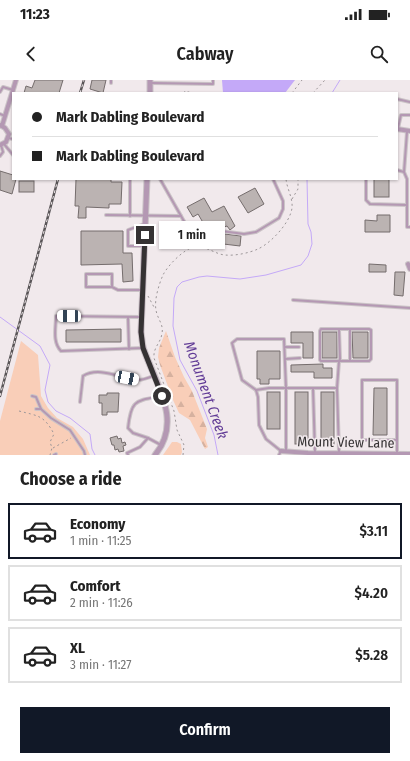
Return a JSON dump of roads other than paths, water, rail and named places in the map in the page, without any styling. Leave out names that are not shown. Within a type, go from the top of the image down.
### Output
[{"type":"street","points":[[13,90],[16,80]]},
{"type":"street","points":[[2,145],[11,139],[8,131],[1,126],[2,115],[12,92]]},
{"type":"street","points":[[398,129],[409,131]]},
{"type":"street","points":[[147,180],[141,332],[143,348],[167,409],[168,422],[167,433],[162,445],[154,455]]},
{"type":"street","points":[[408,264],[410,269]]},
{"type":"street","name":"Mount View Lane","points":[[280,453],[286,451],[325,454],[410,454]]},
{"type":"lane","points":[[150,82],[213,84],[213,80]]},
{"type":"lane","points":[[0,92],[2,87],[13,90]]},
{"type":"lane","points":[[398,100],[410,102]]},
{"type":"lane","points":[[398,129],[401,115],[410,115]]},
{"type":"lane","points":[[409,131],[404,172],[408,179],[407,205],[408,227],[410,227]]},
{"type":"lane","points":[[2,145],[12,154]]},
{"type":"lane","points":[[0,156],[3,152],[2,145]]},
{"type":"lane","points":[[398,170],[404,172]]},
{"type":"lane","points":[[130,180],[130,216]]},
{"type":"lane","points":[[161,180],[185,223],[191,227],[244,234],[256,232],[278,218],[284,209],[283,200],[273,180]]},
{"type":"lane","points":[[366,180],[366,200],[370,204],[407,205]]},
{"type":"lane","points":[[106,215],[181,216]]},
{"type":"lane","points":[[145,224],[128,230],[128,246],[145,246]]},
{"type":"lane","points":[[112,287],[112,274],[86,274],[86,288],[112,287],[118,290],[143,290]]},
{"type":"lane","points":[[293,300],[410,308]]},
{"type":"lane","points":[[142,317],[56,316],[56,342],[61,350],[143,348]]},
{"type":"lane","points":[[128,317],[129,349]]},
{"type":"lane","points":[[321,329],[339,329],[371,330],[371,359],[369,361],[321,361],[321,329]]},
{"type":"lane","points":[[339,329],[337,388],[339,454]]},
{"type":"lane","points":[[350,329],[350,361]]},
{"type":"lane","points":[[280,453],[266,439],[259,425],[258,397],[256,390],[242,380],[232,343],[237,339],[284,339],[286,451]]},
{"type":"lane","points":[[285,347],[299,347]]},
{"type":"lane","points":[[285,359],[300,358]]},
{"type":"lane","points":[[80,402],[83,376],[90,372],[103,372],[139,380],[154,376]]},
{"type":"lane","points":[[397,440],[362,440],[362,380],[397,380],[397,440],[397,454]]},
{"type":"lane","points":[[256,390],[269,388],[337,388]]},
{"type":"lane","points":[[313,388],[315,453]]},
{"type":"lane","points":[[32,396],[36,397],[42,409],[51,418],[70,430],[84,451],[85,455]]},
{"type":"lane","points":[[162,396],[138,400],[132,406],[128,428],[133,433],[162,445]]},
{"type":"lane","points":[[36,409],[42,409]]},
{"type":"lane","points":[[128,455],[127,453],[140,447],[148,438]]},
{"type":"waterway","name":"Monument Creek","points":[[333,92],[340,80]]},
{"type":"waterway","name":"Monument Creek","points":[[218,455],[214,435],[197,391],[180,360],[173,326],[174,298],[177,287],[182,282],[199,277],[207,276],[240,279],[266,275],[301,265],[308,256],[312,244],[311,232],[308,224],[307,180]]},
{"type":"waterway","points":[[0,317],[40,346],[50,365],[45,390],[48,402],[56,411],[70,418],[90,434],[92,449],[95,455]]},
{"type":"railway","points":[[80,92],[84,80]]},
{"type":"railway","points":[[0,396],[58,180]]}]
